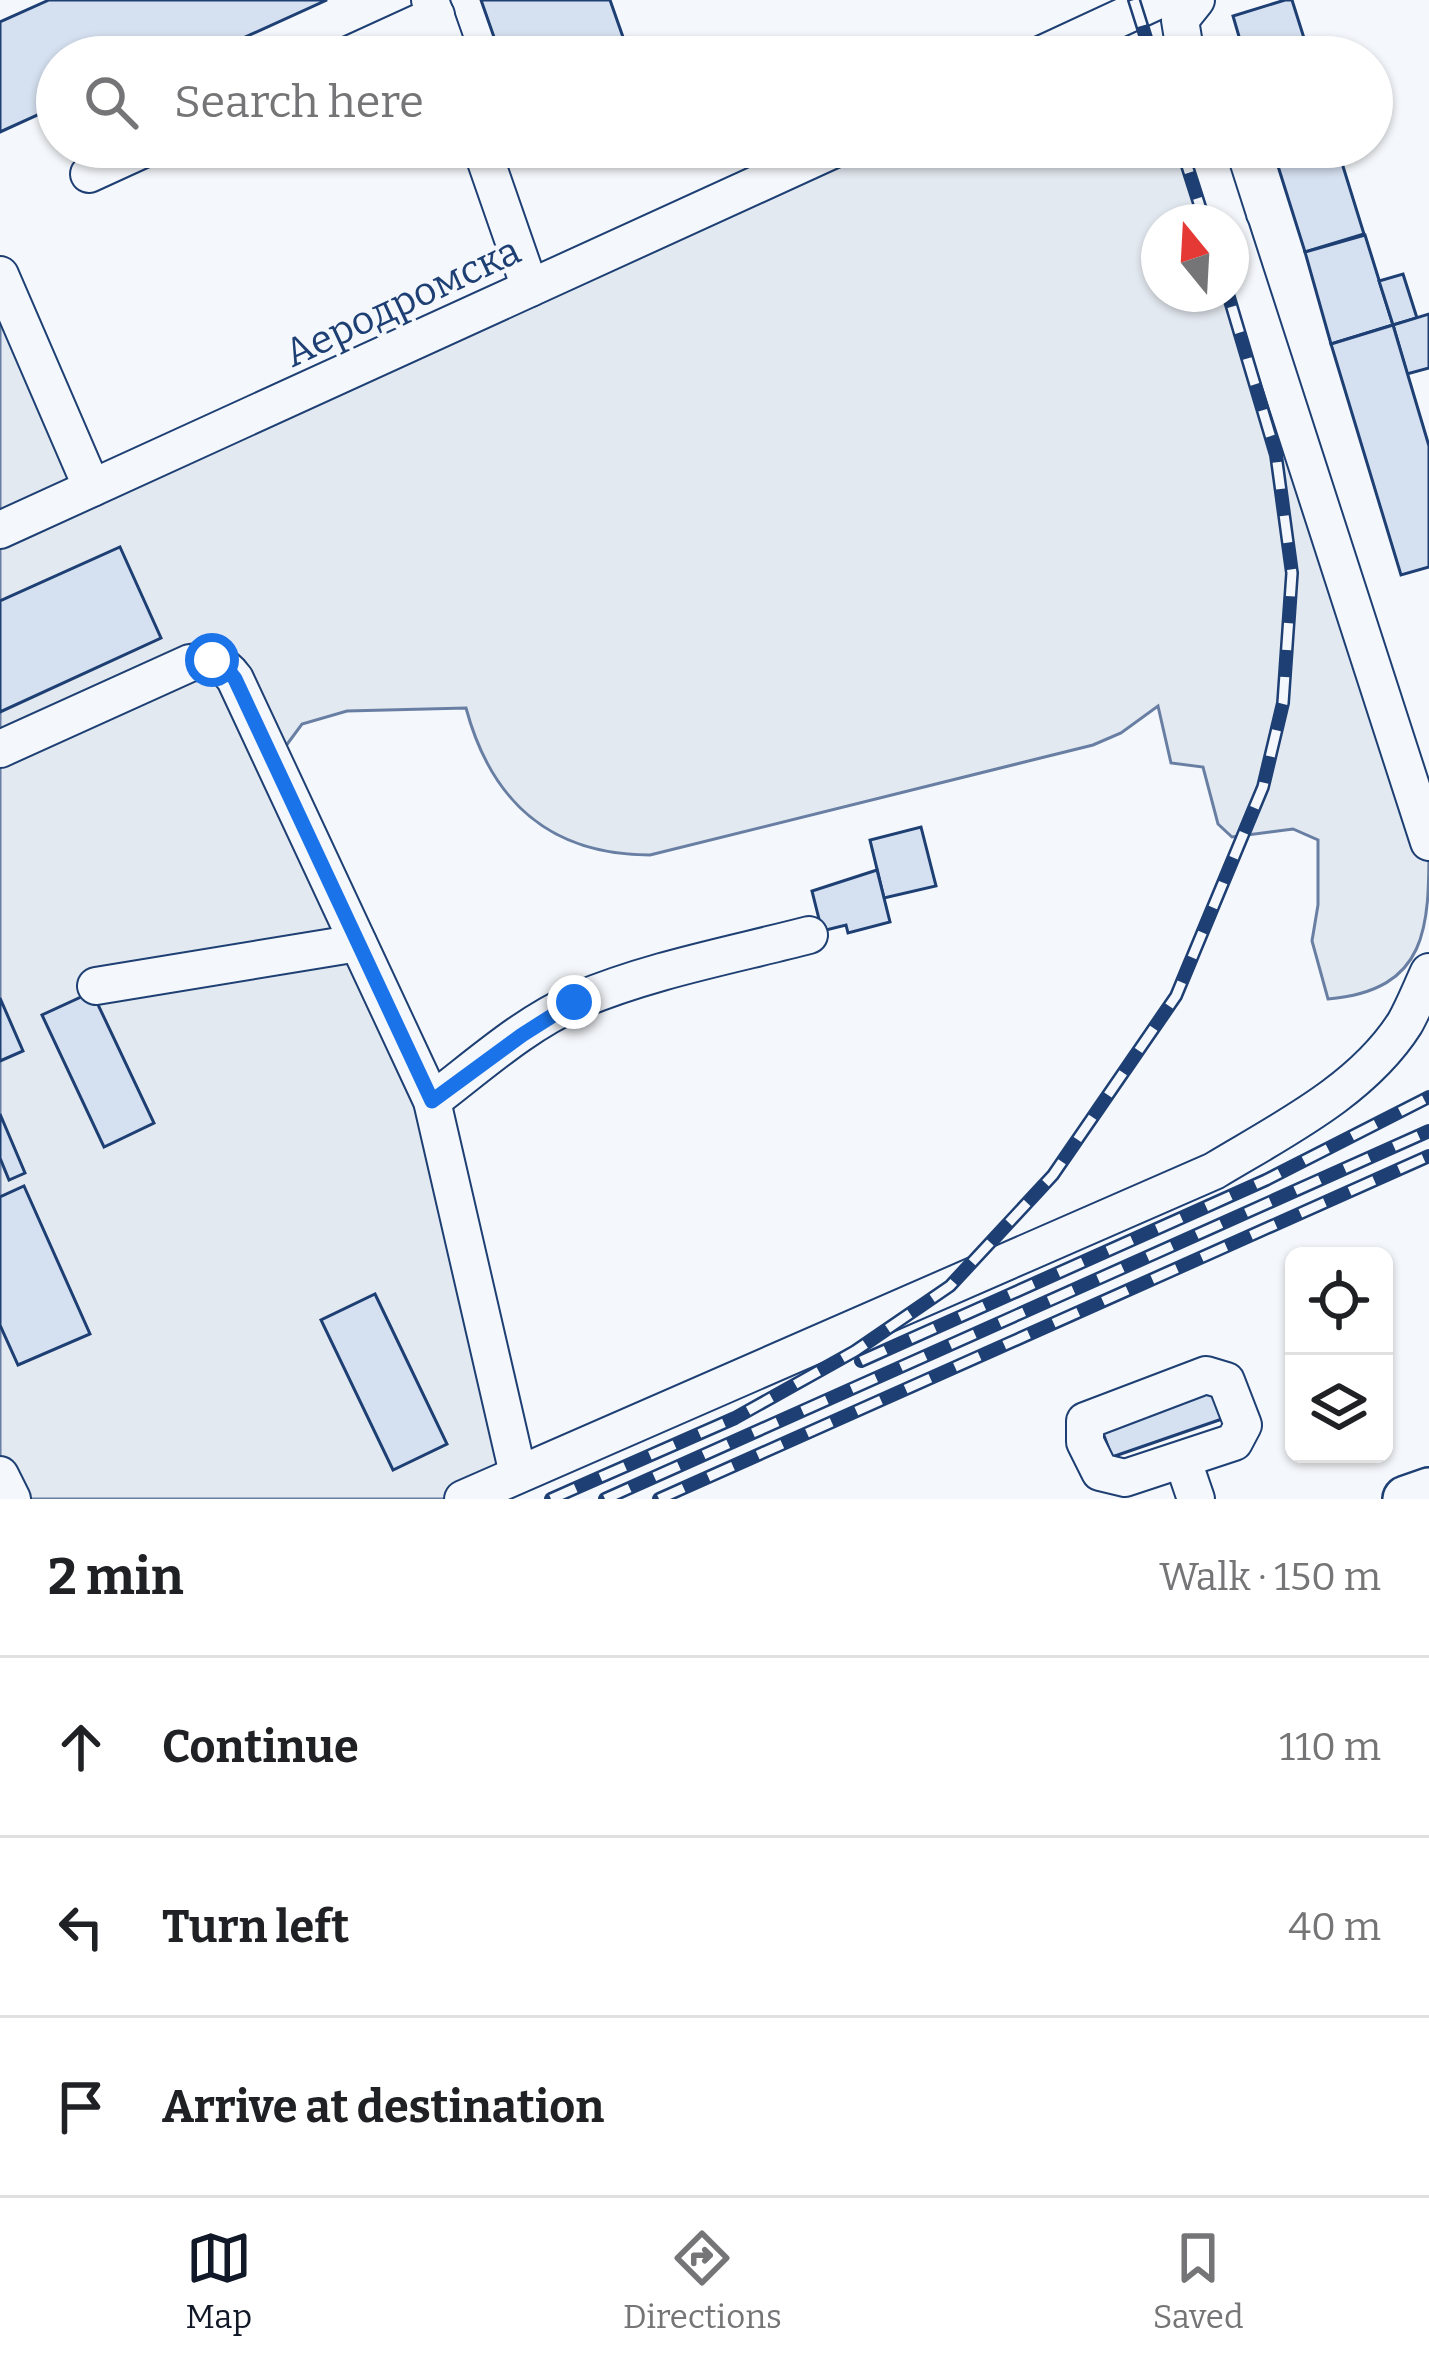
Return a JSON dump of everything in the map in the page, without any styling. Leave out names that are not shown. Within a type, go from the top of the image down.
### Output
[{"type":"main road","points":[[1406,1499],[1429,1491]]},
{"type":"street","points":[[1081,36],[1159,0]]},
{"type":"street","points":[[1183,36],[1180,20],[1196,0]]},
{"type":"street","points":[[381,36],[433,7],[443,36]]},
{"type":"street","points":[[89,174],[102,168]]},
{"type":"street","points":[[489,168],[530,288]]},
{"type":"street","name":"Аеродромска","points":[[0,530],[793,168]]},
{"type":"street","points":[[1211,168],[1223,204]]},
{"type":"street","points":[[0,275],[92,488]]},
{"type":"street","points":[[1249,285],[1429,842]]},
{"type":"street","points":[[0,749],[190,663],[212,660],[224,665],[235,679],[432,1101],[518,1474]]},
{"type":"street","points":[[432,1101],[574,1002],[626,983],[809,934]]},
{"type":"street","points":[[96,986],[358,943]]},
{"type":"street","points":[[463,1499],[1214,1171],[1305,1116],[1363,1071],[1404,1025],[1429,972]]},
{"type":"street","points":[[1183,1461],[1196,1499]]},
{"type":"street","points":[[0,1475],[12,1499]]},
{"type":"shaded area","points":[[793,168],[1211,168],[1222,204],[1141,204],[1141,312],[1249,312],[1249,286],[1429,842],[1424,927],[1416,949],[1386,983],[1328,999],[1312,941],[1318,905],[1318,840],[1293,829],[1232,837],[1218,824],[1203,767],[1171,763],[1158,706],[1121,733],[1093,745],[650,855],[583,845],[530,816],[491,770],[466,708],[347,711],[302,724],[274,762],[432,1101],[518,1474],[463,1499],[0,1499],[0,275],[92,487]]},
{"type":"building","points":[[49,0],[327,0],[247,36],[36,36],[36,116],[0,132],[0,22]]},
{"type":"building","points":[[481,0],[610,0],[623,36],[494,36]]},
{"type":"building","points":[[1292,0],[1303,36],[1239,36],[1233,16]]},
{"type":"building","points":[[1279,168],[1344,168],[1364,234],[1305,252]]},
{"type":"building","points":[[1365,235],[1393,325],[1331,344],[1305,252]]},
{"type":"building","points":[[1403,274],[1417,318],[1393,325],[1379,281]]},
{"type":"building","points":[[1429,314],[1429,368],[1407,374],[1393,325]]},
{"type":"building","points":[[1393,325],[1429,446],[1429,567],[1401,575],[1331,344]]},
{"type":"building","points":[[120,547],[161,638],[0,712],[0,601]]},
{"type":"building","points":[[921,827],[936,886],[884,898],[870,840]]},
{"type":"building","points":[[877,870],[890,922],[848,933],[846,925],[822,931],[812,891]]},
{"type":"building","points":[[92,992],[154,1123],[104,1147],[42,1015]]},
{"type":"building","points":[[0,998],[23,1051],[0,1061]]},
{"type":"building","points":[[0,1114],[25,1173],[9,1180],[0,1158]]},
{"type":"building","points":[[24,1186],[90,1334],[18,1365],[0,1325],[0,1197]]},
{"type":"building","points":[[375,1294],[447,1444],[393,1470],[321,1320]]},
{"type":"building","points":[[1210,1387],[1222,1419],[1112,1457],[1100,1425]]},
{"type":"railway","points":[[1134,0],[1145,36]]},
{"type":"railway","points":[[1188,168],[1199,204]]},
{"type":"railway","points":[[551,1499],[735,1418],[855,1351],[950,1286],[1053,1175],[1176,996],[1263,787],[1283,703],[1292,573],[1276,455],[1233,312]]},
{"type":"railway","points":[[861,1361],[1266,1180],[1429,1097]]},
{"type":"railway","points":[[605,1499],[1429,1131]]},
{"type":"railway","points":[[659,1499],[1429,1156]]},
{"type":"route","points":[[212,660],[224,665],[235,679],[432,1101],[574,1002]]}]
